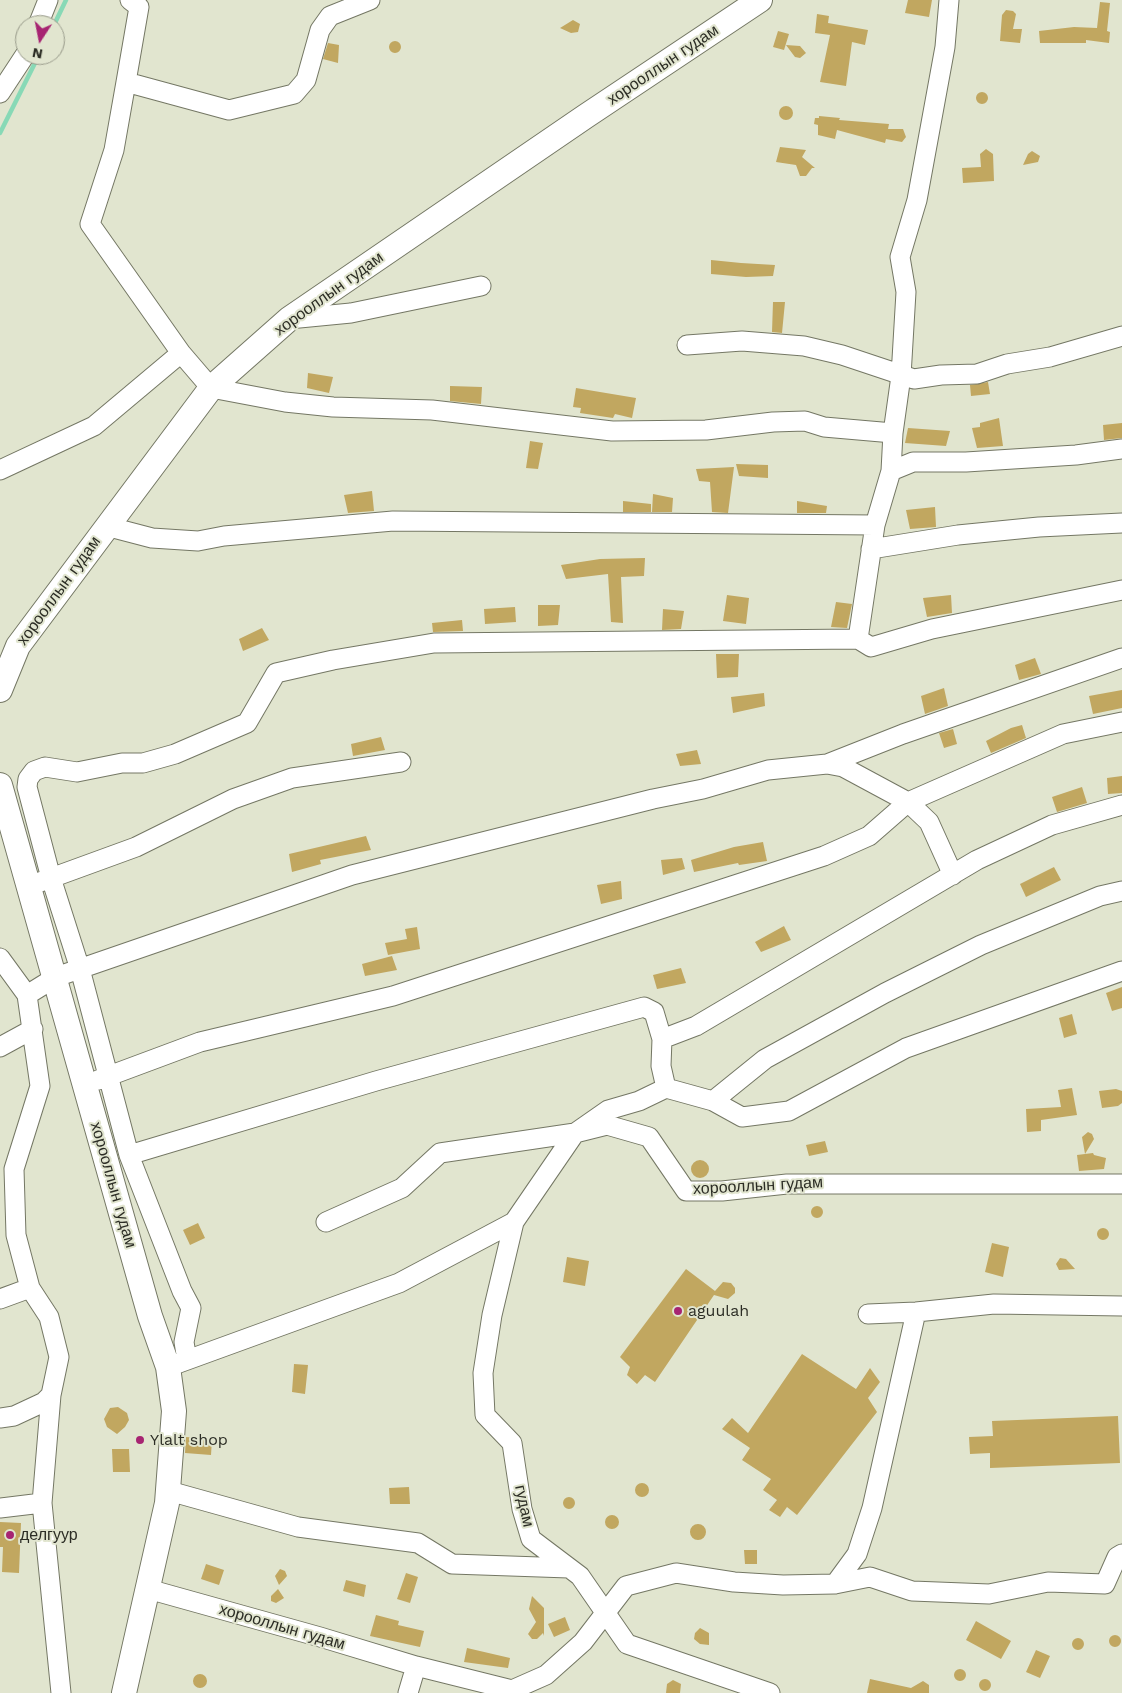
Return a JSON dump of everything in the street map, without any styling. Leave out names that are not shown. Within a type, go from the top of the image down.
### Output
[{"type":"main road","name":"хорооллын гудам","points":[[0,690],[18,646],[211,388],[290,319],[586,116],[760,0]]},
{"type":"main road","name":"хорооллын гудам","points":[[0,785],[56,977],[84,1085],[150,1316],[178,1363],[168,1491],[124,1693]]},
{"type":"street","points":[[42,15],[48,0]]},
{"type":"street","points":[[130,0],[139,7],[114,150],[90,224],[181,353],[211,388],[284,402],[333,407],[432,410],[612,431],[706,430],[773,422],[805,421],[824,427],[893,433]]},
{"type":"street","points":[[126,82],[229,110],[294,94],[306,80],[320,30],[330,16],[370,0]]},
{"type":"street","points":[[858,638],[875,525],[891,471],[893,433],[901,376],[906,292],[900,258],[918,190],[945,47],[949,0]]},
{"type":"street","points":[[0,92],[18,65]]},
{"type":"street","points":[[290,319],[351,313],[481,286]]},
{"type":"street","points":[[687,345],[742,341],[804,346],[842,355],[914,379],[942,375],[977,374],[1007,364],[1050,357],[1122,336]]},
{"type":"street","points":[[0,470],[94,426],[181,353]]},
{"type":"street","points":[[891,471],[912,462],[966,462],[1076,455],[1122,449]]},
{"type":"street","points":[[106,526],[152,538],[198,541],[224,536],[392,521],[875,525]]},
{"type":"street","points":[[871,549],[958,535],[1039,527],[1122,523]]},
{"type":"street","points":[[178,1363],[191,1308],[182,1291],[130,1155],[107,1076],[80,969],[51,878],[27,787],[28,778],[34,771],[45,767],[77,772],[122,763],[143,763],[175,754],[247,723],[276,673],[333,660],[434,643],[858,638],[871,647],[932,629],[1069,599],[1122,590]]},
{"type":"street","points":[[27,995],[56,977],[352,875],[653,799],[703,789],[768,770],[827,764],[903,734],[1122,658]]},
{"type":"street","points":[[84,1085],[200,1042],[393,996],[824,856],[869,836],[908,802],[1063,734],[1122,722]]},
{"type":"street","points":[[29,886],[136,847],[233,799],[292,778],[401,762]]},
{"type":"street","points":[[827,764],[843,767],[908,802],[929,822],[954,875]]},
{"type":"street","points":[[662,1039],[696,1026],[977,860],[1052,825],[1122,805]]},
{"type":"street","points":[[712,1101],[765,1059],[885,993],[982,945],[1100,896],[1122,891]]},
{"type":"street","points":[[0,958],[27,995],[40,1086],[7,1172],[16,1235],[30,1288],[49,1317],[59,1357],[51,1395],[42,1503],[61,1693]]},
{"type":"street","points":[[178,1363],[399,1283],[514,1222],[575,1133],[608,1110],[639,1101],[666,1088],[712,1101],[742,1117],[789,1111],[906,1048],[1122,971]]},
{"type":"street","points":[[130,1155],[367,1084],[644,1007],[654,1012],[662,1039],[661,1066],[666,1088]]},
{"type":"street","points":[[0,1047],[33,1029]]},
{"type":"street","name":"хорооллын гудам","points":[[326,1222],[402,1188],[440,1154],[575,1133],[607,1125],[649,1137],[686,1191],[722,1191],[787,1184],[1122,1184]]},
{"type":"street","name":"гудам","points":[[514,1222],[492,1315],[483,1373],[485,1415],[512,1443],[522,1509],[531,1539],[580,1576],[627,1644],[770,1693]]},
{"type":"street","points":[[0,1299],[30,1288]]},
{"type":"street","points":[[868,1314],[916,1312],[994,1304],[1122,1306]]},
{"type":"street","points":[[835,1584],[857,1554],[872,1508],[916,1312]]},
{"type":"street","points":[[0,1418],[14,1416],[44,1402],[51,1395]]},
{"type":"street","points":[[168,1491],[298,1527],[418,1543],[452,1564],[569,1568]]},
{"type":"street","points":[[0,1508],[42,1503]]},
{"type":"street","name":"хорооллын гудам","points":[[148,1589],[416,1666],[517,1692],[546,1675],[583,1642],[626,1586],[676,1573],[783,1585],[835,1584],[870,1577],[912,1591],[989,1594],[1048,1582],[1105,1584],[1118,1556],[1122,1554]]},
{"type":"street","points":[[408,1693],[416,1666]]},
{"type":"building","points":[[908,0],[932,0],[929,17],[905,13]]},
{"type":"building","points":[[1100,2],[1110,3],[1107,31],[1110,32],[1109,43],[1086,40],[1086,43],[1040,43],[1039,31],[1074,27],[1097,28]]},
{"type":"building","points":[[1006,10],[1013,11],[1016,14],[1013,29],[1022,29],[1020,43],[1000,41],[1002,15]]},
{"type":"building","points":[[817,14],[829,16],[828,23],[868,30],[865,45],[852,42],[846,86],[820,82],[830,35],[815,33]]},
{"type":"building","points":[[573,20],[580,24],[578,32],[571,33],[560,28]]},
{"type":"building","points":[[778,31],[789,34],[784,50],[773,47]]},
{"type":"building","points":[[395,41],[401,47],[395,53],[389,47]]},
{"type":"building","points":[[328,43],[339,45],[338,63],[323,59]]},
{"type":"building","points":[[786,45],[800,46],[806,53],[800,58],[795,57]]},
{"type":"building","points":[[980,92],[984,92],[988,98],[984,104],[980,104],[976,100],[976,96]]},
{"type":"building","points":[[786,106],[791,108],[793,113],[791,118],[786,120],[781,118],[779,113],[781,108]]},
{"type":"building","points":[[819,116],[840,118],[839,120],[889,124],[888,129],[903,129],[906,137],[902,142],[886,139],[885,143],[837,130],[835,139],[818,135],[818,125],[814,124],[815,118],[819,118]]},
{"type":"building","points":[[780,147],[806,150],[802,157],[815,168],[812,168],[806,176],[800,176],[796,165],[776,162]]},
{"type":"building","points":[[986,149],[993,154],[994,181],[963,183],[962,168],[981,167],[980,154]]},
{"type":"building","points":[[1032,151],[1040,156],[1038,162],[1023,165],[1028,154]]},
{"type":"building","points":[[711,260],[775,265],[773,276],[746,277],[711,274]]},
{"type":"building","points":[[773,302],[785,302],[782,333],[772,332]]},
{"type":"building","points":[[308,373],[333,377],[329,393],[307,388]]},
{"type":"building","points":[[988,382],[990,394],[971,396],[970,385]]},
{"type":"building","points":[[450,386],[482,387],[481,404],[450,401]]},
{"type":"building","points":[[576,388],[636,398],[632,418],[615,414],[613,418],[580,413],[581,408],[573,407]]},
{"type":"building","points":[[999,418],[1003,446],[977,448],[972,428],[980,427],[980,423]]},
{"type":"building","points":[[1122,423],[1122,438],[1104,440],[1103,425]]},
{"type":"building","points":[[908,428],[950,431],[946,446],[905,443]]},
{"type":"building","points":[[530,441],[543,443],[538,469],[526,468]]},
{"type":"building","points":[[736,464],[768,465],[768,478],[739,476]]},
{"type":"building","points":[[734,467],[728,513],[712,512],[710,482],[699,481],[696,469]]},
{"type":"building","points":[[372,491],[374,511],[348,513],[344,495]]},
{"type":"building","points":[[653,494],[673,498],[672,512],[652,512]]},
{"type":"building","points":[[623,501],[651,504],[651,512],[623,512]]},
{"type":"building","points":[[797,501],[827,506],[826,513],[797,513]]},
{"type":"building","points":[[935,507],[936,527],[910,529],[906,510]]},
{"type":"building","points":[[645,558],[644,576],[621,577],[623,623],[611,622],[608,574],[566,579],[561,565],[600,559]]},
{"type":"building","points":[[727,595],[749,598],[746,624],[723,621]]},
{"type":"building","points":[[951,595],[952,613],[927,617],[923,598]]},
{"type":"building","points":[[836,602],[852,604],[847,628],[831,627]]},
{"type":"building","points":[[538,605],[560,605],[558,625],[538,626]]},
{"type":"building","points":[[515,607],[516,622],[485,624],[484,609]]},
{"type":"building","points":[[663,609],[684,611],[681,629],[662,630]]},
{"type":"building","points":[[462,620],[463,631],[433,632],[432,623]]},
{"type":"building","points":[[262,628],[269,640],[243,651],[239,639]]},
{"type":"building","points":[[716,654],[739,654],[738,677],[717,678]]},
{"type":"building","points":[[1035,658],[1041,674],[1019,680],[1015,665]]},
{"type":"building","points":[[944,688],[948,706],[925,714],[921,696]]},
{"type":"building","points":[[1122,690],[1122,708],[1093,714],[1089,696]]},
{"type":"building","points":[[764,693],[765,706],[733,713],[731,697]]},
{"type":"building","points":[[1022,725],[1026,738],[991,753],[986,741],[1011,728]]},
{"type":"building","points":[[953,729],[957,744],[944,748],[939,733]]},
{"type":"building","points":[[381,737],[385,750],[353,756],[351,744]]},
{"type":"building","points":[[697,750],[701,764],[680,766],[676,754]]},
{"type":"building","points":[[1122,776],[1122,793],[1108,794],[1107,778]]},
{"type":"building","points":[[1082,787],[1087,803],[1057,812],[1052,797]]},
{"type":"building","points":[[366,836],[371,850],[320,860],[321,864],[292,872],[289,854]]},
{"type":"building","points":[[763,842],[767,861],[739,865],[738,863],[694,872],[691,860],[734,847]]},
{"type":"building","points":[[682,858],[685,869],[663,875],[661,860]]},
{"type":"building","points":[[1054,867],[1061,880],[1026,897],[1020,884]]},
{"type":"building","points":[[621,881],[622,899],[601,904],[597,885]]},
{"type":"building","points":[[784,926],[791,940],[761,952],[755,942]]},
{"type":"building","points":[[417,927],[420,949],[388,955],[385,943],[407,939],[405,929]]},
{"type":"building","points":[[392,956],[397,970],[365,976],[362,964]]},
{"type":"building","points":[[681,968],[686,983],[657,989],[653,975]]},
{"type":"building","points":[[1122,987],[1122,1008],[1112,1011],[1106,993]]},
{"type":"building","points":[[1072,1014],[1077,1034],[1064,1038],[1059,1018]]},
{"type":"building","points":[[1072,1088],[1077,1115],[1041,1120],[1041,1131],[1027,1132],[1026,1109],[1061,1107],[1058,1090]]},
{"type":"building","points":[[1116,1089],[1122,1091],[1122,1103],[1118,1106],[1102,1108],[1099,1091]]},
{"type":"building","points":[[1088,1132],[1092,1134],[1094,1139],[1085,1154],[1082,1137]]},
{"type":"building","points":[[825,1141],[828,1152],[809,1156],[806,1145]]},
{"type":"building","points":[[1093,1153],[1094,1155],[1106,1158],[1104,1169],[1079,1171],[1077,1155]]},
{"type":"building","points":[[700,1160],[706,1163],[709,1169],[706,1175],[700,1178],[694,1175],[691,1169],[694,1163]]},
{"type":"building","points":[[817,1206],[823,1212],[817,1218],[811,1212]]},
{"type":"building","points":[[198,1223],[205,1238],[190,1245],[183,1230]]},
{"type":"building","points":[[1101,1228],[1105,1228],[1109,1234],[1105,1240],[1101,1240],[1097,1236],[1097,1232]]},
{"type":"building","points":[[992,1243],[1009,1247],[1003,1277],[985,1272]]},
{"type":"building","points":[[567,1257],[589,1261],[585,1286],[563,1282]]},
{"type":"building","points":[[1060,1258],[1066,1259],[1075,1269],[1059,1270],[1056,1264]]},
{"type":"building","name":"aguulah","points":[[686,1269],[715,1291],[723,1282],[731,1283],[735,1288],[735,1293],[728,1299],[714,1295],[655,1382],[645,1375],[637,1384],[627,1375],[630,1367],[620,1357]]},
{"type":"building","points":[[802,1354],[856,1389],[870,1368],[880,1382],[868,1398],[877,1412],[797,1515],[787,1507],[780,1517],[769,1510],[777,1500],[763,1490],[771,1479],[742,1460],[750,1448],[722,1429],[732,1418],[748,1433]]},
{"type":"building","points":[[294,1364],[308,1365],[305,1394],[292,1392]]},
{"type":"building","points":[[118,1407],[127,1413],[129,1420],[125,1427],[117,1434],[107,1427],[104,1419],[110,1408]]},
{"type":"building","points":[[1118,1416],[1120,1463],[990,1468],[990,1453],[970,1454],[969,1437],[993,1436],[992,1421]]},
{"type":"building","points":[[186,1437],[212,1439],[211,1455],[185,1453]]},
{"type":"building","points":[[112,1449],[129,1449],[130,1472],[113,1472]]},
{"type":"building","points":[[642,1483],[647,1485],[649,1490],[647,1495],[642,1497],[637,1495],[635,1490],[637,1485]]},
{"type":"building","points":[[409,1487],[410,1504],[390,1504],[389,1488]]},
{"type":"building","points":[[567,1497],[571,1497],[575,1503],[571,1509],[567,1509],[563,1505],[563,1501]]},
{"type":"building","points":[[612,1515],[617,1517],[619,1522],[617,1527],[612,1529],[607,1527],[605,1522],[607,1517]]},
{"type":"building","name":"делгуур","points":[[0,1522],[21,1523],[19,1573],[2,1572],[3,1547],[0,1547]]},
{"type":"building","points":[[698,1524],[706,1532],[698,1540],[690,1532]]},
{"type":"building","points":[[744,1550],[757,1550],[757,1564],[745,1564]]},
{"type":"building","points":[[206,1564],[224,1570],[219,1585],[201,1579]]},
{"type":"building","points":[[280,1569],[285,1571],[287,1576],[279,1585],[275,1576]]},
{"type":"building","points":[[406,1573],[418,1577],[410,1603],[397,1599]]},
{"type":"building","points":[[346,1580],[366,1585],[364,1597],[343,1591]]},
{"type":"building","points":[[278,1589],[284,1598],[276,1603],[271,1601],[271,1596]]},
{"type":"building","points":[[532,1596],[544,1608],[544,1636],[543,1633],[537,1639],[532,1639],[528,1634],[536,1622],[529,1609]]},
{"type":"building","points":[[376,1615],[399,1621],[398,1625],[424,1631],[420,1647],[370,1636]]},
{"type":"building","points":[[565,1617],[570,1630],[554,1637],[548,1624]]},
{"type":"building","points":[[976,1621],[1011,1641],[1001,1659],[966,1640]]},
{"type":"building","points":[[700,1628],[709,1633],[709,1645],[700,1644],[694,1639],[695,1633]]},
{"type":"building","points":[[1113,1635],[1117,1635],[1121,1641],[1117,1647],[1113,1647],[1109,1643],[1109,1639]]},
{"type":"building","points":[[1076,1638],[1080,1638],[1084,1644],[1080,1650],[1076,1650],[1072,1646],[1072,1642]]},
{"type":"building","points":[[467,1648],[510,1658],[508,1668],[464,1662]]},
{"type":"building","points":[[1036,1650],[1050,1656],[1040,1678],[1026,1672]]},
{"type":"building","points":[[962,1669],[965,1670],[965,1680],[958,1681],[955,1680],[954,1673],[955,1670]]},
{"type":"building","points":[[200,1674],[205,1676],[207,1681],[205,1686],[200,1688],[195,1686],[193,1681],[195,1676]]},
{"type":"building","points":[[870,1679],[911,1688],[923,1681],[929,1685],[929,1693],[867,1693]]},
{"type":"building","points":[[987,1679],[990,1680],[990,1690],[983,1691],[980,1690],[979,1683],[980,1680]]},
{"type":"building","points":[[673,1680],[681,1684],[680,1693],[666,1693],[667,1684]]},
{"type":"waterway","points":[[59,15],[66,0]]},
{"type":"waterway","points":[[0,133],[34,65]]},
{"type":"place","name":"aguulah","points":[[678,1311]]},
{"type":"place","name":"Ylalt shop","points":[[140,1440]]},
{"type":"place","name":"делгуур","points":[[10,1535]]}]
